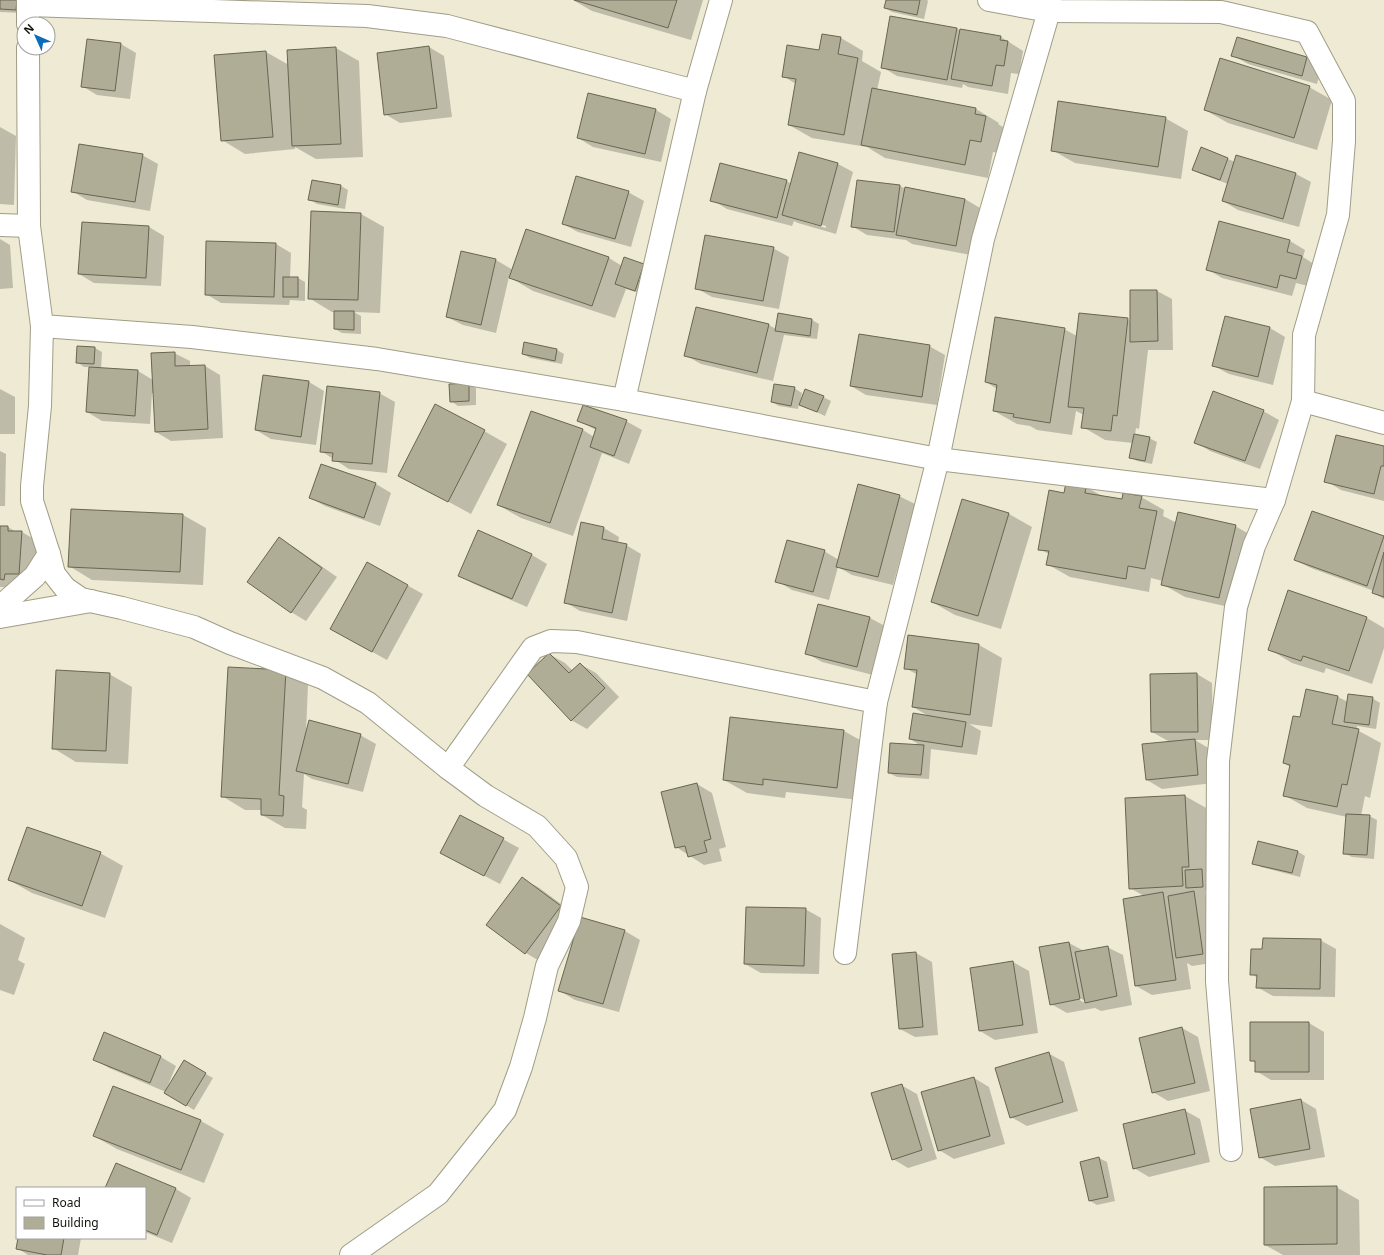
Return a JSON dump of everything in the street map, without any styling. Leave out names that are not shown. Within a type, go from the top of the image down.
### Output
[{"type":"street","points":[[624,400],[695,91],[720,0]]},
{"type":"street","points":[[989,0],[1050,6],[1223,6],[1307,32],[1344,101],[1344,141],[1338,215],[1304,335],[1302,401],[1274,500],[1254,546],[1236,607],[1218,761],[1217,981],[1231,1150]]},
{"type":"street","points":[[845,953],[876,702],[938,459],[983,239],[1050,6]]},
{"type":"street","points":[[28,10],[367,16],[447,26],[695,91]]},
{"type":"street","points":[[28,56],[29,226],[42,326],[40,406],[32,486],[32,501],[50,554],[54,574],[64,588],[81,599],[194,627],[230,643],[322,678],[368,703],[448,768],[486,796],[537,826],[566,858],[577,887],[569,921],[547,966],[521,1066],[505,1110],[438,1194],[351,1255]]},
{"type":"street","points":[[0,225],[29,226]]},
{"type":"street","points":[[42,326],[192,337],[377,359],[624,400],[938,459],[1274,500]]},
{"type":"street","points":[[1302,401],[1384,423]]},
{"type":"street","points":[[0,607],[35,576],[50,554]]},
{"type":"street","points":[[0,617],[91,601]]},
{"type":"street","points":[[448,768],[533,648],[551,641],[577,642],[876,702]]},
{"type":"building","points":[[0,0],[17,0],[16,10],[0,9]]},
{"type":"building","points":[[574,0],[677,0],[668,28]]},
{"type":"building","points":[[886,0],[920,0],[917,15],[884,8]]},
{"type":"building","points":[[890,16],[957,28],[947,80],[881,68]]},
{"type":"building","points":[[960,29],[1001,36],[1000,40],[1008,41],[1004,66],[996,65],[992,86],[951,79]]},
{"type":"building","points":[[822,34],[841,37],[838,54],[858,58],[844,135],[788,125],[796,79],[782,77],[787,45],[819,50]]},
{"type":"building","points":[[1237,37],[1307,57],[1302,76],[1231,56]]},
{"type":"building","points":[[87,39],[121,43],[115,91],[81,87]]},
{"type":"building","points":[[429,46],[437,108],[384,115],[377,53]]},
{"type":"building","points":[[336,47],[341,144],[292,146],[287,50]]},
{"type":"building","points":[[266,51],[273,137],[221,141],[214,55]]},
{"type":"building","points":[[1220,58],[1310,86],[1294,138],[1204,110]]},
{"type":"building","points":[[872,88],[976,108],[975,114],[986,116],[981,142],[970,140],[965,165],[861,145]]},
{"type":"building","points":[[588,93],[656,109],[645,154],[577,138]]},
{"type":"building","points":[[1058,101],[1166,117],[1158,167],[1051,151]]},
{"type":"building","points":[[79,144],[143,154],[135,202],[71,192]]},
{"type":"building","points":[[1201,147],[1228,158],[1220,180],[1192,170]]},
{"type":"building","points":[[799,152],[838,163],[821,226],[782,215]]},
{"type":"building","points":[[1236,155],[1296,173],[1283,219],[1222,201]]},
{"type":"building","points":[[720,163],[787,180],[777,218],[710,201]]},
{"type":"building","points":[[576,176],[629,191],[615,239],[562,224]]},
{"type":"building","points":[[312,180],[341,185],[338,205],[308,200]]},
{"type":"building","points":[[857,180],[900,185],[894,232],[851,227]]},
{"type":"building","points":[[905,187],[965,199],[956,246],[896,235]]},
{"type":"building","points":[[311,211],[361,213],[358,300],[308,299]]},
{"type":"building","points":[[1219,221],[1290,240],[1287,252],[1302,256],[1296,279],[1280,275],[1277,288],[1206,270]]},
{"type":"building","points":[[82,222],[149,226],[146,278],[78,274]]},
{"type":"building","points":[[526,229],[609,257],[592,306],[509,278]]},
{"type":"building","points":[[705,235],[774,247],[763,301],[695,289]]},
{"type":"building","points":[[206,241],[276,243],[274,297],[205,295]]},
{"type":"building","points":[[461,251],[496,259],[481,325],[446,317]]},
{"type":"building","points":[[624,257],[644,264],[635,291],[615,284]]},
{"type":"building","points":[[283,277],[298,277],[298,297],[283,297]]},
{"type":"building","points":[[1130,290],[1157,290],[1158,341],[1130,342]]},
{"type":"building","points":[[696,307],[769,324],[757,373],[684,356]]},
{"type":"building","points":[[334,311],[354,311],[354,330],[334,329]]},
{"type":"building","points":[[778,313],[812,319],[810,336],[775,331]]},
{"type":"building","points":[[1079,313],[1128,318],[1117,416],[1113,415],[1111,431],[1081,428],[1084,408],[1068,407]]},
{"type":"building","points":[[1225,316],[1270,327],[1258,377],[1212,366]]},
{"type":"building","points":[[995,317],[1065,328],[1050,423],[1013,417],[1014,414],[993,411],[997,385],[985,382]]},
{"type":"building","points":[[859,334],[930,345],[922,397],[850,386]]},
{"type":"building","points":[[524,342],[557,349],[555,361],[522,354]]},
{"type":"building","points":[[77,346],[95,347],[94,364],[76,363]]},
{"type":"building","points":[[175,352],[175,366],[205,365],[208,429],[155,432],[151,353]]},
{"type":"building","points":[[89,367],[138,370],[135,416],[86,412]]},
{"type":"building","points":[[263,375],[309,381],[301,437],[255,430]]},
{"type":"building","points":[[469,383],[469,401],[450,402],[449,384]]},
{"type":"building","points":[[774,384],[795,387],[791,406],[771,402]]},
{"type":"building","points":[[327,386],[380,392],[372,464],[332,461],[333,453],[320,452]]},
{"type":"building","points":[[805,389],[824,396],[817,412],[799,405]]},
{"type":"building","points":[[1213,391],[1264,410],[1245,461],[1194,443]]},
{"type":"building","points":[[435,404],[485,430],[448,502],[398,476]]},
{"type":"building","points":[[583,405],[627,420],[614,456],[590,447],[596,428],[577,421]]},
{"type":"building","points":[[531,411],[583,429],[550,523],[497,505]]},
{"type":"building","points":[[1134,434],[1150,437],[1145,461],[1129,458]]},
{"type":"building","points":[[1336,435],[1384,446],[1384,466],[1381,466],[1374,494],[1324,482]]},
{"type":"building","points":[[321,464],[376,483],[364,518],[309,498]]},
{"type":"building","points":[[1066,482],[1086,486],[1085,493],[1122,499],[1123,493],[1142,496],[1139,508],[1157,511],[1145,569],[1128,566],[1126,579],[1046,565],[1049,551],[1038,550],[1049,490],[1064,493]]},
{"type":"building","points":[[858,484],[900,495],[878,577],[836,567]]},
{"type":"building","points":[[962,499],[1009,513],[978,616],[931,602]]},
{"type":"building","points":[[71,509],[183,514],[180,572],[68,567]]},
{"type":"building","points":[[1312,511],[1384,536],[1367,586],[1294,560]]},
{"type":"building","points":[[1178,512],[1236,525],[1219,598],[1161,585]]},
{"type":"building","points":[[581,522],[604,527],[602,539],[627,544],[612,613],[564,603]]},
{"type":"building","points":[[0,526],[8,526],[8,531],[22,531],[19,574],[5,574],[4,580],[0,579]]},
{"type":"building","points":[[478,530],[532,554],[512,599],[458,576]]},
{"type":"building","points":[[279,537],[322,568],[291,613],[247,582]]},
{"type":"building","points":[[787,540],[825,550],[813,592],[775,582]]},
{"type":"building","points":[[1384,552],[1384,597],[1372,593]]},
{"type":"building","points":[[367,562],[408,585],[372,652],[330,629]]},
{"type":"building","points":[[1288,590],[1367,617],[1349,671],[1303,656],[1301,661],[1268,650]]},
{"type":"building","points":[[818,604],[870,617],[857,667],[805,654]]},
{"type":"building","points":[[908,635],[979,644],[970,715],[912,707],[917,670],[904,669]]},
{"type":"building","points":[[549,653],[569,673],[580,663],[605,688],[571,721],[527,674]]},
{"type":"building","points":[[228,667],[286,670],[279,795],[284,796],[283,816],[261,815],[261,799],[221,797]]},
{"type":"building","points":[[56,670],[110,673],[106,751],[52,749]]},
{"type":"building","points":[[1197,673],[1198,732],[1151,732],[1150,674]]},
{"type":"building","points":[[1306,689],[1338,696],[1332,724],[1359,729],[1347,785],[1342,784],[1337,807],[1283,796],[1290,765],[1283,763],[1293,716],[1300,717]]},
{"type":"building","points":[[1348,694],[1373,697],[1369,725],[1344,722]]},
{"type":"building","points":[[913,713],[966,722],[962,747],[909,739]]},
{"type":"building","points":[[730,717],[844,730],[837,788],[763,779],[763,785],[723,780]]},
{"type":"building","points":[[309,720],[361,734],[348,784],[296,771]]},
{"type":"building","points":[[1195,739],[1198,775],[1146,780],[1142,744]]},
{"type":"building","points":[[890,743],[924,745],[921,775],[888,773]]},
{"type":"building","points":[[697,783],[711,839],[704,841],[707,852],[688,857],[685,846],[675,848],[661,792]]},
{"type":"building","points":[[1185,795],[1189,867],[1182,867],[1183,886],[1129,889],[1125,798]]},
{"type":"building","points":[[1346,814],[1370,815],[1367,855],[1343,854]]},
{"type":"building","points":[[460,815],[504,838],[484,876],[440,853]]},
{"type":"building","points":[[27,827],[101,852],[82,906],[8,880]]},
{"type":"building","points":[[1258,841],[1298,851],[1292,873],[1252,864]]},
{"type":"building","points":[[1202,869],[1203,887],[1186,888],[1185,870]]},
{"type":"building","points":[[522,877],[561,906],[525,954],[486,925]]},
{"type":"building","points":[[1194,891],[1203,954],[1176,958],[1168,896]]},
{"type":"building","points":[[1163,892],[1176,980],[1135,986],[1123,899]]},
{"type":"building","points":[[746,907],[806,908],[804,966],[744,964]]},
{"type":"building","points":[[580,917],[625,930],[603,1004],[558,991]]},
{"type":"building","points":[[1263,938],[1321,939],[1320,989],[1256,988],[1257,975],[1250,975],[1251,949],[1262,949]]},
{"type":"building","points":[[1069,942],[1080,999],[1050,1005],[1039,947]]},
{"type":"building","points":[[1108,946],[1117,996],[1085,1003],[1075,952]]},
{"type":"building","points":[[916,952],[923,1027],[899,1029],[892,954]]},
{"type":"building","points":[[1013,961],[1023,1025],[979,1031],[970,968]]},
{"type":"building","points":[[1250,1022],[1309,1022],[1309,1072],[1255,1072],[1255,1061],[1250,1061]]},
{"type":"building","points":[[1182,1027],[1195,1083],[1152,1093],[1139,1038]]},
{"type":"building","points":[[104,1032],[161,1056],[150,1083],[93,1060]]},
{"type":"building","points":[[1049,1052],[1063,1102],[1010,1118],[995,1068]]},
{"type":"building","points":[[184,1060],[206,1073],[186,1106],[164,1093]]},
{"type":"building","points":[[974,1077],[990,1136],[938,1151],[921,1092]]},
{"type":"building","points":[[902,1084],[922,1150],[892,1160],[871,1093]]},
{"type":"building","points":[[113,1086],[201,1120],[181,1170],[93,1136]]},
{"type":"building","points":[[1301,1099],[1310,1149],[1259,1158],[1250,1109]]},
{"type":"building","points":[[1185,1109],[1195,1154],[1133,1169],[1123,1124]]},
{"type":"building","points":[[1099,1157],[1108,1197],[1089,1201],[1080,1162]]},
{"type":"building","points":[[116,1163],[176,1188],[157,1235],[146,1230],[146,1187],[105,1187]]},
{"type":"building","points":[[1337,1186],[1337,1244],[1264,1245],[1264,1187]]},
{"type":"building","points":[[18,1239],[64,1239],[61,1255],[47,1255],[16,1249]]}]
